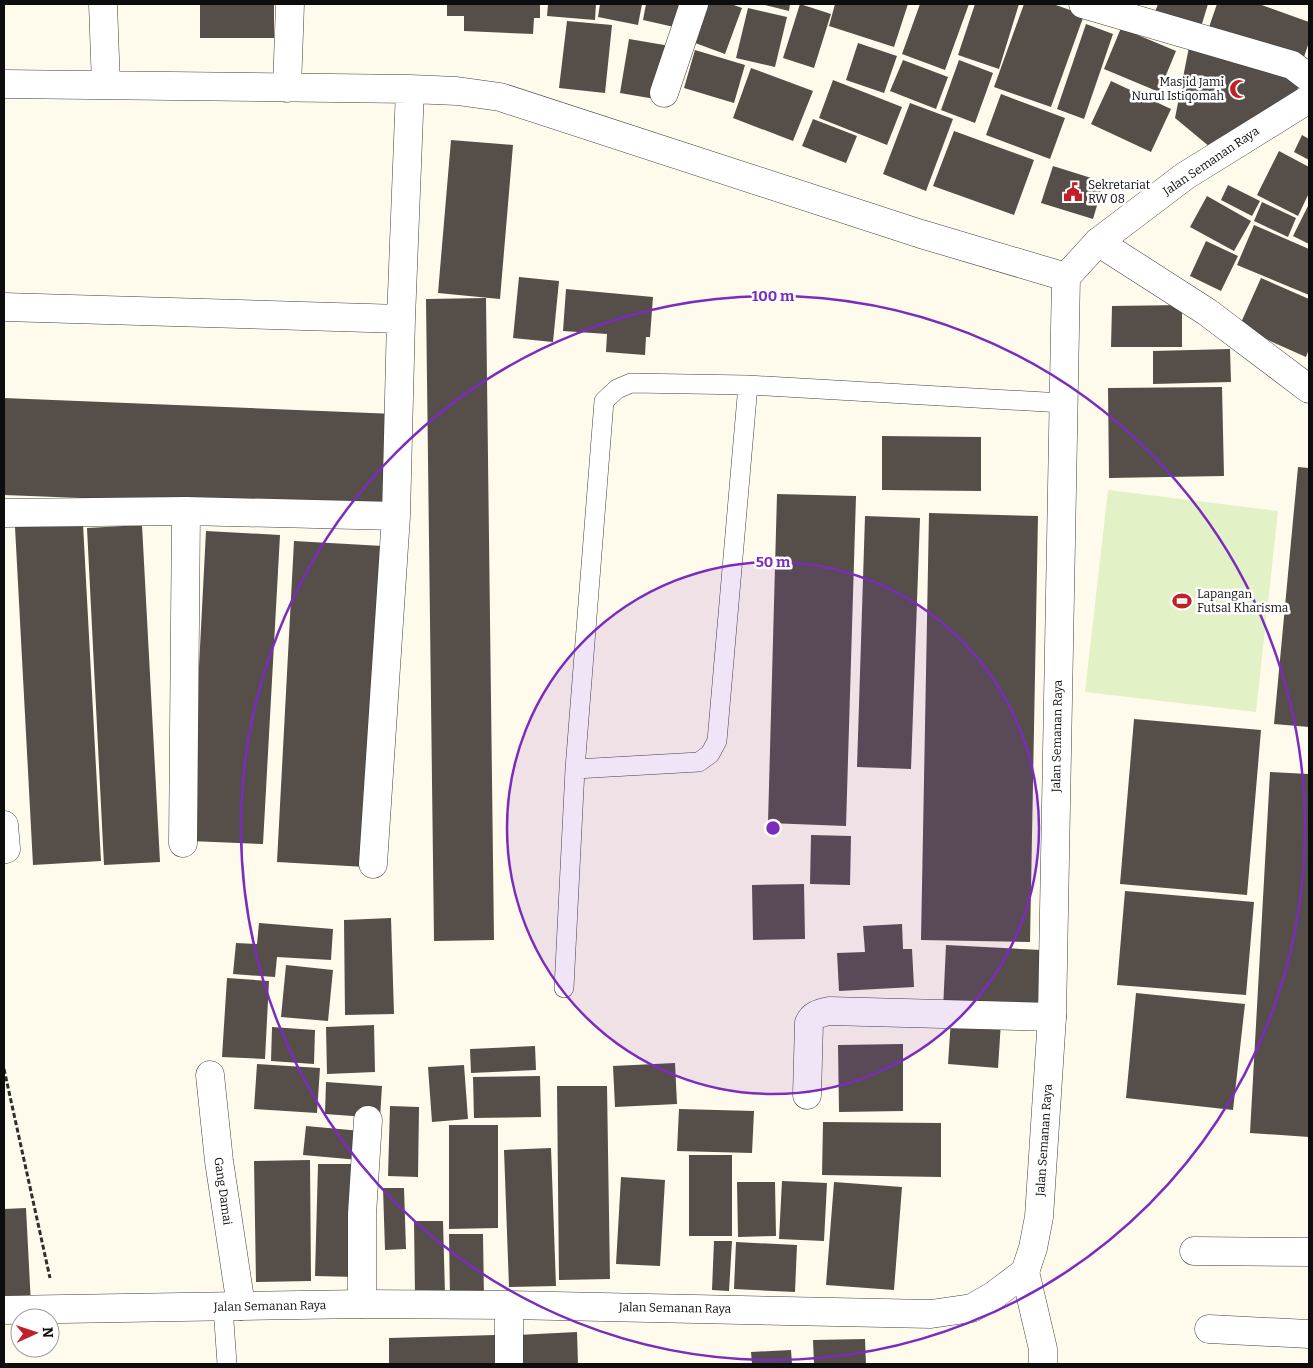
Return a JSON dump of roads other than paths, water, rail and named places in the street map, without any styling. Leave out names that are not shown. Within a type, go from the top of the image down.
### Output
[{"type":"street","points":[[103,4],[106,85]]},
{"type":"street","points":[[287,88],[290,4]]},
{"type":"street","points":[[664,93],[694,4]]},
{"type":"street","points":[[1082,4],[1292,65],[1309,78]]},
{"type":"street","points":[[4,84],[410,89],[457,91],[500,97],[921,234],[1066,277]]},
{"type":"street","points":[[373,864],[396,516],[410,89]]},
{"type":"street","name":"Jalan Semanan Raya","points":[[4,1310],[362,1304],[509,1304],[931,1314],[972,1308],[993,1296],[1025,1272],[1033,1248],[1039,1217],[1052,1017],[1066,277],[1098,242],[1185,176],[1309,99]]},
{"type":"street","points":[[1098,242],[1207,312],[1309,389]]},
{"type":"street","points":[[4,307],[401,319]]},
{"type":"street","points":[[4,513],[186,511],[396,516]]},
{"type":"street","points":[[183,843],[186,511]]},
{"type":"street","points":[[808,1095],[809,1022],[814,1015],[821,1012],[1052,1017]]},
{"type":"street","name":"Gang Damai","points":[[210,1075],[232,1306]]},
{"type":"street","points":[[362,1304],[362,1214],[368,1120]]},
{"type":"street","points":[[1194,1251],[1309,1252]]},
{"type":"street","points":[[1025,1272],[1043,1349],[1043,1364]]},
{"type":"street","points":[[508,1364],[509,1304]]},
{"type":"street","points":[[1209,1329],[1309,1334]]},
{"type":"lane","points":[[564,988],[575,769],[604,400],[617,389],[631,383],[748,385],[1063,403]]},
{"type":"lane","points":[[575,769],[699,762],[710,754],[716,741],[748,385]]},
{"type":"lane","points":[[227,1364],[232,1306]]},
{"type":"place","name":"Masjid Jami Nurul Istiqomah","points":[[1239,89]]},
{"type":"place","name":"Sekretariat RW 08","points":[[1073,192]]},
{"type":"place","name":"Lapangan Futsal Kharisma","points":[[1182,601]]}]
